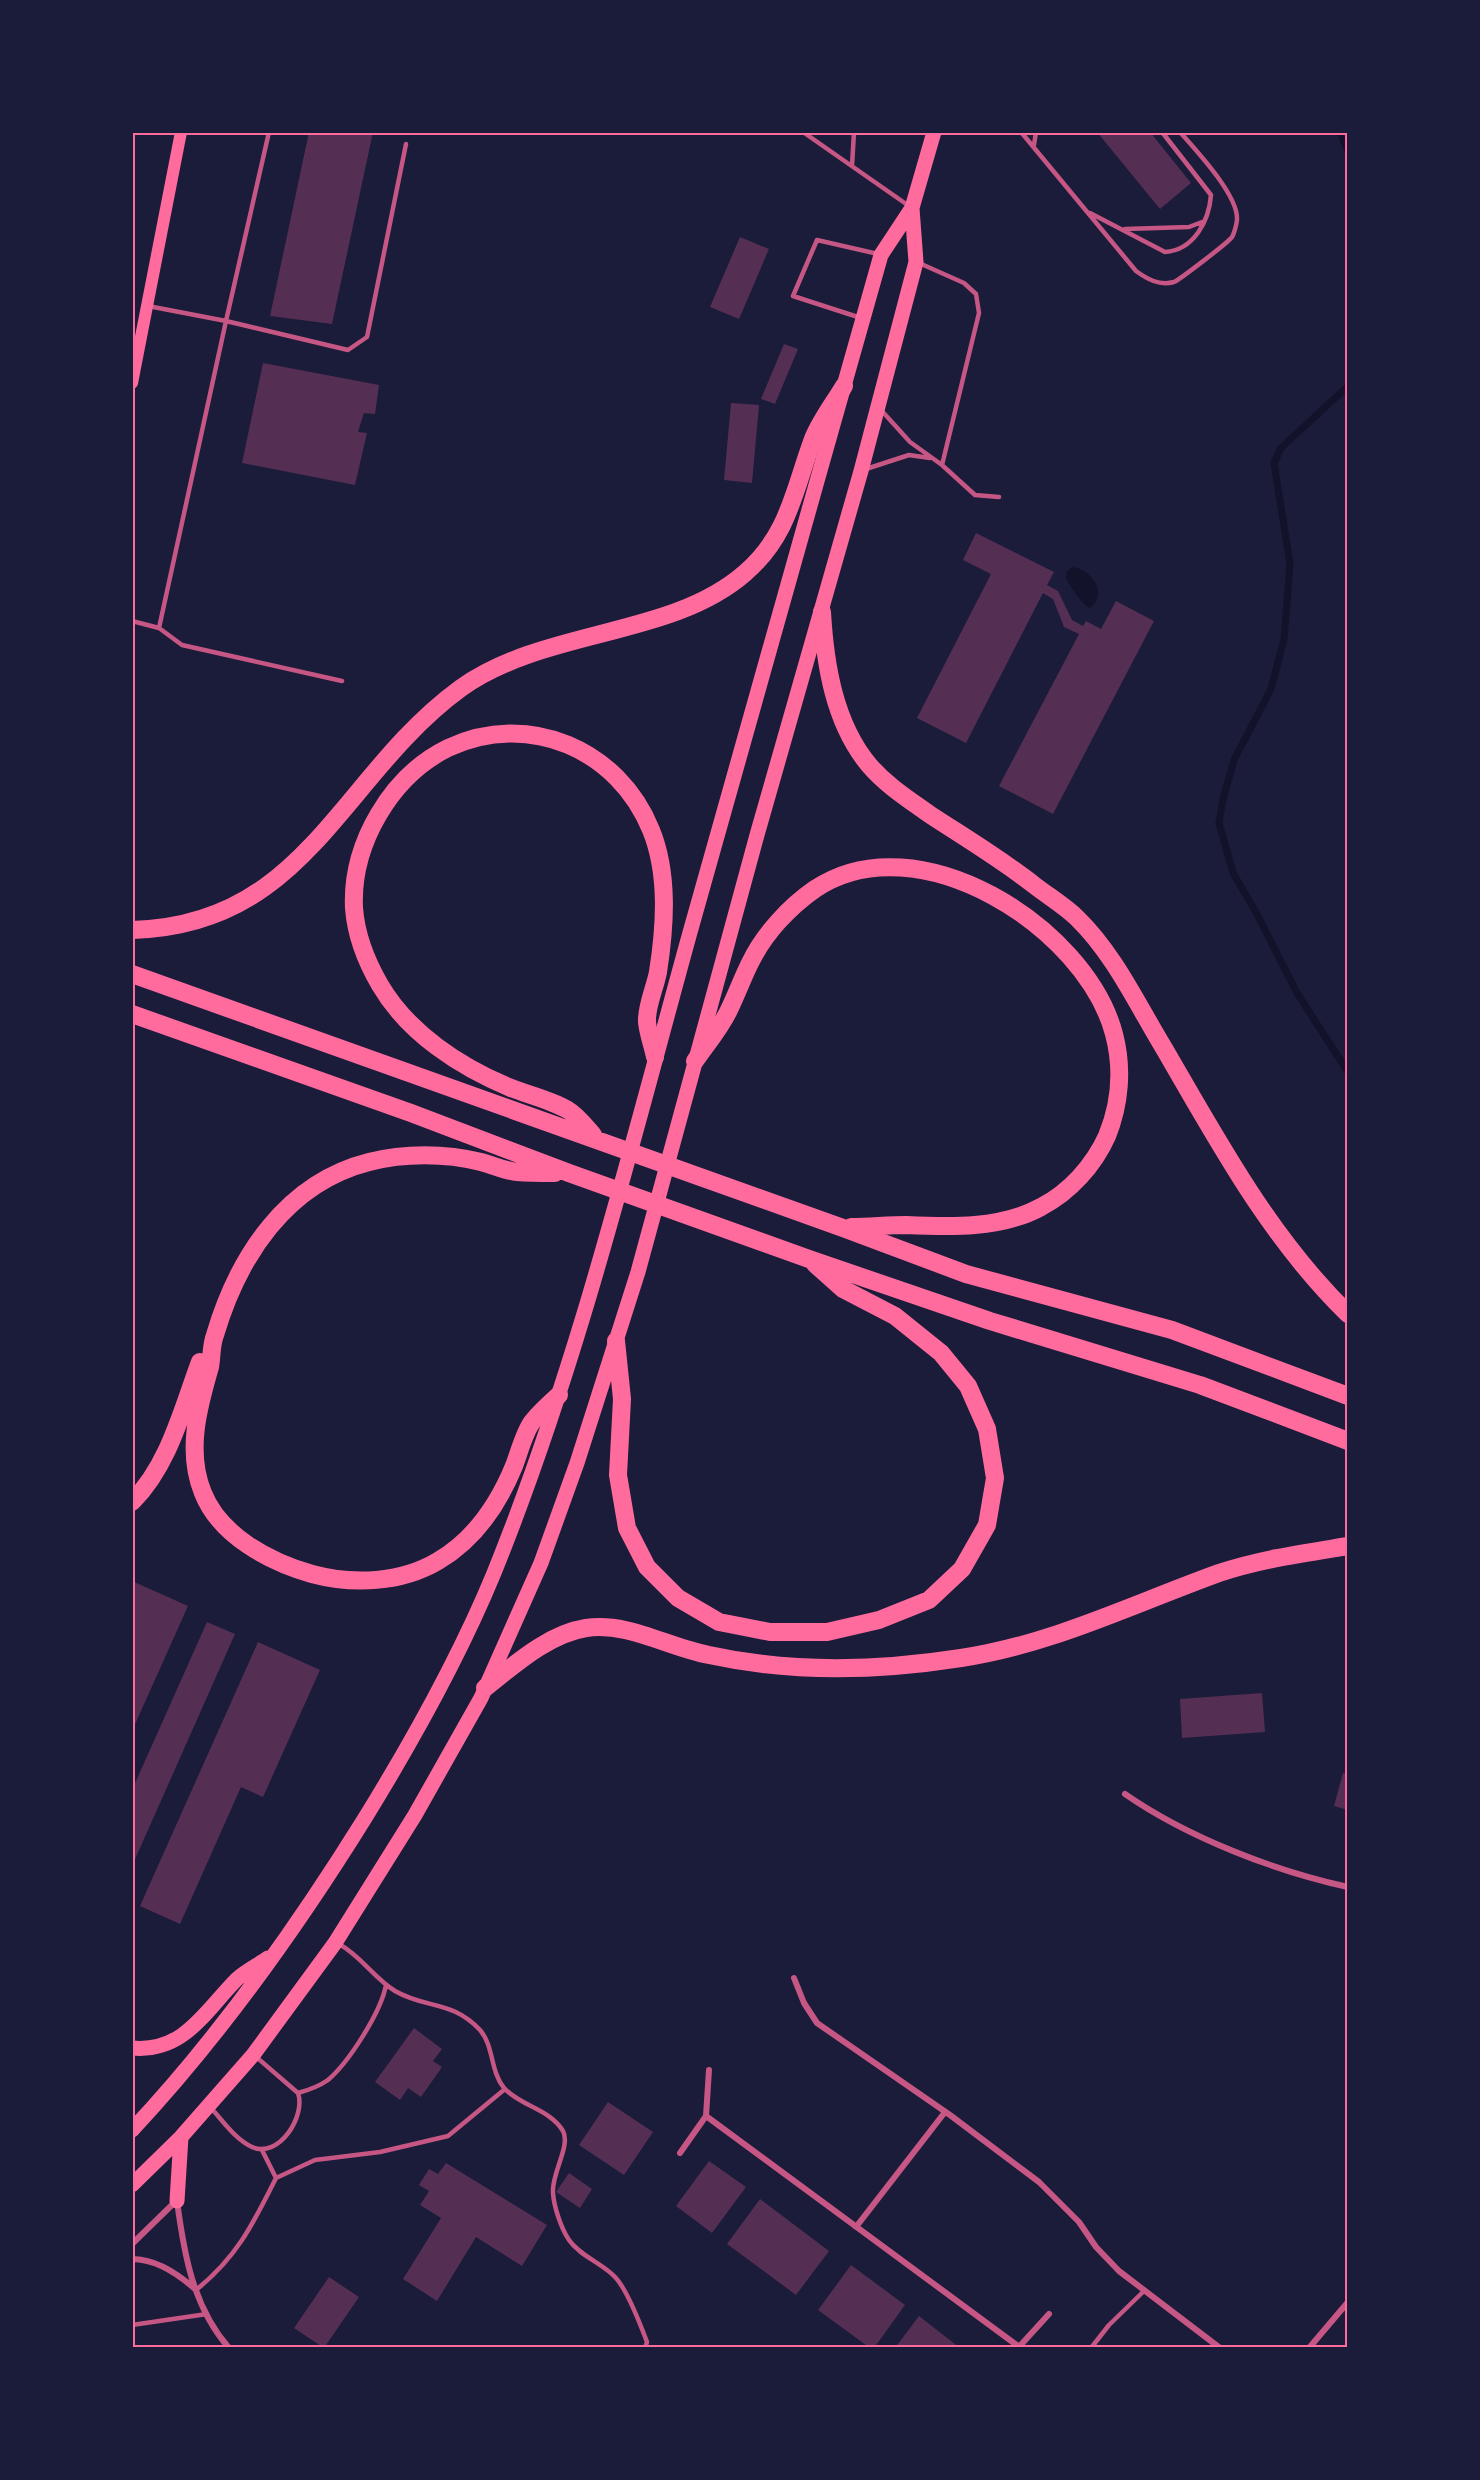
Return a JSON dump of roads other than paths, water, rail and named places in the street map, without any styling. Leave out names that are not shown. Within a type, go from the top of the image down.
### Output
[{"type":"highway","points":[[132,930],[178,927],[212,917],[236,906],[275,881],[319,839],[408,735],[446,700],[481,675],[557,644],[644,621],[697,603],[722,590],[745,573],[773,542],[784,523],[814,436],[844,386]]},
{"type":"highway","points":[[822,612],[824,649],[836,699],[854,743],[869,765],[906,798],[1014,869],[1077,918],[1113,961],[1224,1153],[1275,1231],[1322,1288],[1348,1314]]},
{"type":"highway","points":[[596,1139],[570,1110],[499,1083],[460,1062],[440,1048],[399,1011],[380,986],[367,962],[354,909],[354,893],[361,853],[380,813],[404,781],[433,757],[466,741],[511,735],[536,735],[574,747],[596,759],[629,790],[652,832],[660,860],[663,893],[661,950],[647,1021],[655,1057]]},
{"type":"highway","points":[[695,1061],[727,1015],[751,960],[767,936],[795,905],[816,889],[836,878],[860,870],[885,867],[912,868],[985,891],[1028,918],[1058,944],[1084,976],[1100,1001],[1114,1034],[1120,1077],[1115,1117],[1101,1150],[1079,1179],[1041,1208],[1004,1221],[943,1228],[904,1225],[843,1228]]},
{"type":"highway","points":[[132,974],[843,1228],[966,1275],[1172,1330],[1348,1396]]},
{"type":"highway","points":[[132,1014],[400,1109],[569,1173],[809,1259],[990,1321],[1200,1385],[1348,1441]]},
{"type":"highway","points":[[132,1502],[154,1476],[164,1456],[203,1353],[213,1338],[235,1283],[255,1246],[270,1225],[300,1195],[332,1176],[367,1162],[410,1155],[479,1161],[515,1172],[569,1173]]},
{"type":"highway","points":[[616,1341],[622,1399],[618,1475],[627,1528],[647,1567],[678,1598],[719,1622],[770,1632],[827,1632],[879,1620],[929,1600],[962,1569],[987,1526],[994,1478],[987,1429],[968,1386],[941,1353],[895,1316],[843,1289],[809,1259]]},
{"type":"highway","points":[[213,1338],[212,1357],[201,1398],[195,1438],[195,1466],[204,1495],[217,1516],[246,1544],[283,1564],[323,1577],[358,1580],[393,1578],[427,1567],[464,1543],[497,1502],[531,1423],[559,1395]]},
{"type":"highway","points":[[485,1688],[533,1651],[559,1637],[585,1628],[628,1629],[707,1655],[775,1665],[832,1669],[907,1665],[963,1658],[1020,1646],[1088,1625],[1221,1573],[1281,1557],[1348,1546]]},
{"type":"main road","points":[[132,383],[181,132]]},
{"type":"main road","points":[[132,2130],[224,2024],[325,1883],[383,1789],[459,1650],[494,1574],[559,1395],[647,1091],[758,687],[881,255],[912,208],[934,132]]},
{"type":"main road","points":[[132,2185],[181,2137],[253,2055],[336,1942],[415,1815],[485,1688],[541,1563],[577,1463],[638,1272],[757,835],[861,471],[916,262],[912,208]]},
{"type":"main road","points":[[132,2048],[157,2047],[189,2032],[239,1977],[278,1951]]},
{"type":"main road","points":[[177,2201],[181,2137]]},
{"type":"street","points":[[1125,1794],[1152,1812],[1189,1831],[1319,1881],[1348,1887]]},
{"type":"street","points":[[794,1978],[804,2003],[817,2022],[945,2112],[1039,2182],[1079,2222],[1096,2247],[1119,2271],[1220,2348]]},
{"type":"street","points":[[680,2153],[706,2116],[709,2070]]},
{"type":"street","points":[[856,2227],[945,2112]]},
{"type":"street","points":[[706,2116],[1018,2347],[1049,2314]]},
{"type":"street","points":[[132,2244],[177,2201]]},
{"type":"street","points":[[177,2201],[185,2256],[196,2290],[213,2330],[229,2348]]},
{"type":"street","points":[[132,2259],[146,2259],[179,2275],[196,2290]]},
{"type":"street","points":[[1309,2348],[1348,2302]]},
{"type":"lane","points":[[159,628],[269,132]]},
{"type":"lane","points":[[803,132],[912,208]]},
{"type":"lane","points":[[852,166],[854,132]]},
{"type":"lane","points":[[1021,132],[1136,271],[1147,279],[1161,283],[1175,281],[1232,237],[1237,219],[1232,202],[1216,174],[1180,132]]},
{"type":"lane","points":[[1034,145],[1036,132]]},
{"type":"lane","points":[[1088,212],[1165,252],[1177,251],[1196,236],[1210,209],[1211,195],[1162,132]]},
{"type":"lane","points":[[147,306],[226,321],[348,350],[367,337],[406,144]]},
{"type":"lane","points":[[1122,229],[1157,230],[1189,227],[1204,222]]},
{"type":"lane","points":[[863,319],[793,296],[817,240],[881,255]]},
{"type":"lane","points":[[916,262],[964,283],[976,294],[979,313],[942,465]]},
{"type":"lane","points":[[878,405],[892,425],[909,442],[942,465],[975,495],[999,497]]},
{"type":"lane","points":[[861,471],[909,455],[931,459]]},
{"type":"lane","points":[[132,621],[159,628],[182,645],[342,681]]},
{"type":"lane","points":[[336,1942],[351,1950],[386,1985],[423,2003],[444,2006],[464,2016],[487,2040],[496,2075],[505,2089],[548,2115],[563,2132],[565,2147],[556,2168],[553,2192],[569,2241],[616,2278],[647,2342],[645,2348]]},
{"type":"lane","points":[[298,2093],[315,2088],[329,2079],[344,2062],[378,2011],[386,1985]]},
{"type":"lane","points":[[209,2106],[238,2138],[252,2147],[262,2150],[285,2138],[299,2111],[298,2093],[253,2055]]},
{"type":"lane","points":[[196,2290],[218,2272],[250,2231],[276,2178],[315,2160],[380,2152],[448,2136],[505,2089]]},
{"type":"lane","points":[[262,2150],[276,2178]]},
{"type":"lane","points":[[1091,2348],[1108,2325],[1145,2290]]},
{"type":"lane","points":[[132,2325],[207,2314]]},
{"type":"waterway","points":[[1341,134],[1348,152]]},
{"type":"waterway","points":[[1348,386],[1281,448],[1274,463],[1290,564],[1284,639],[1271,689],[1234,760],[1219,823],[1233,873],[1257,914],[1297,993],[1348,1072]]}]
